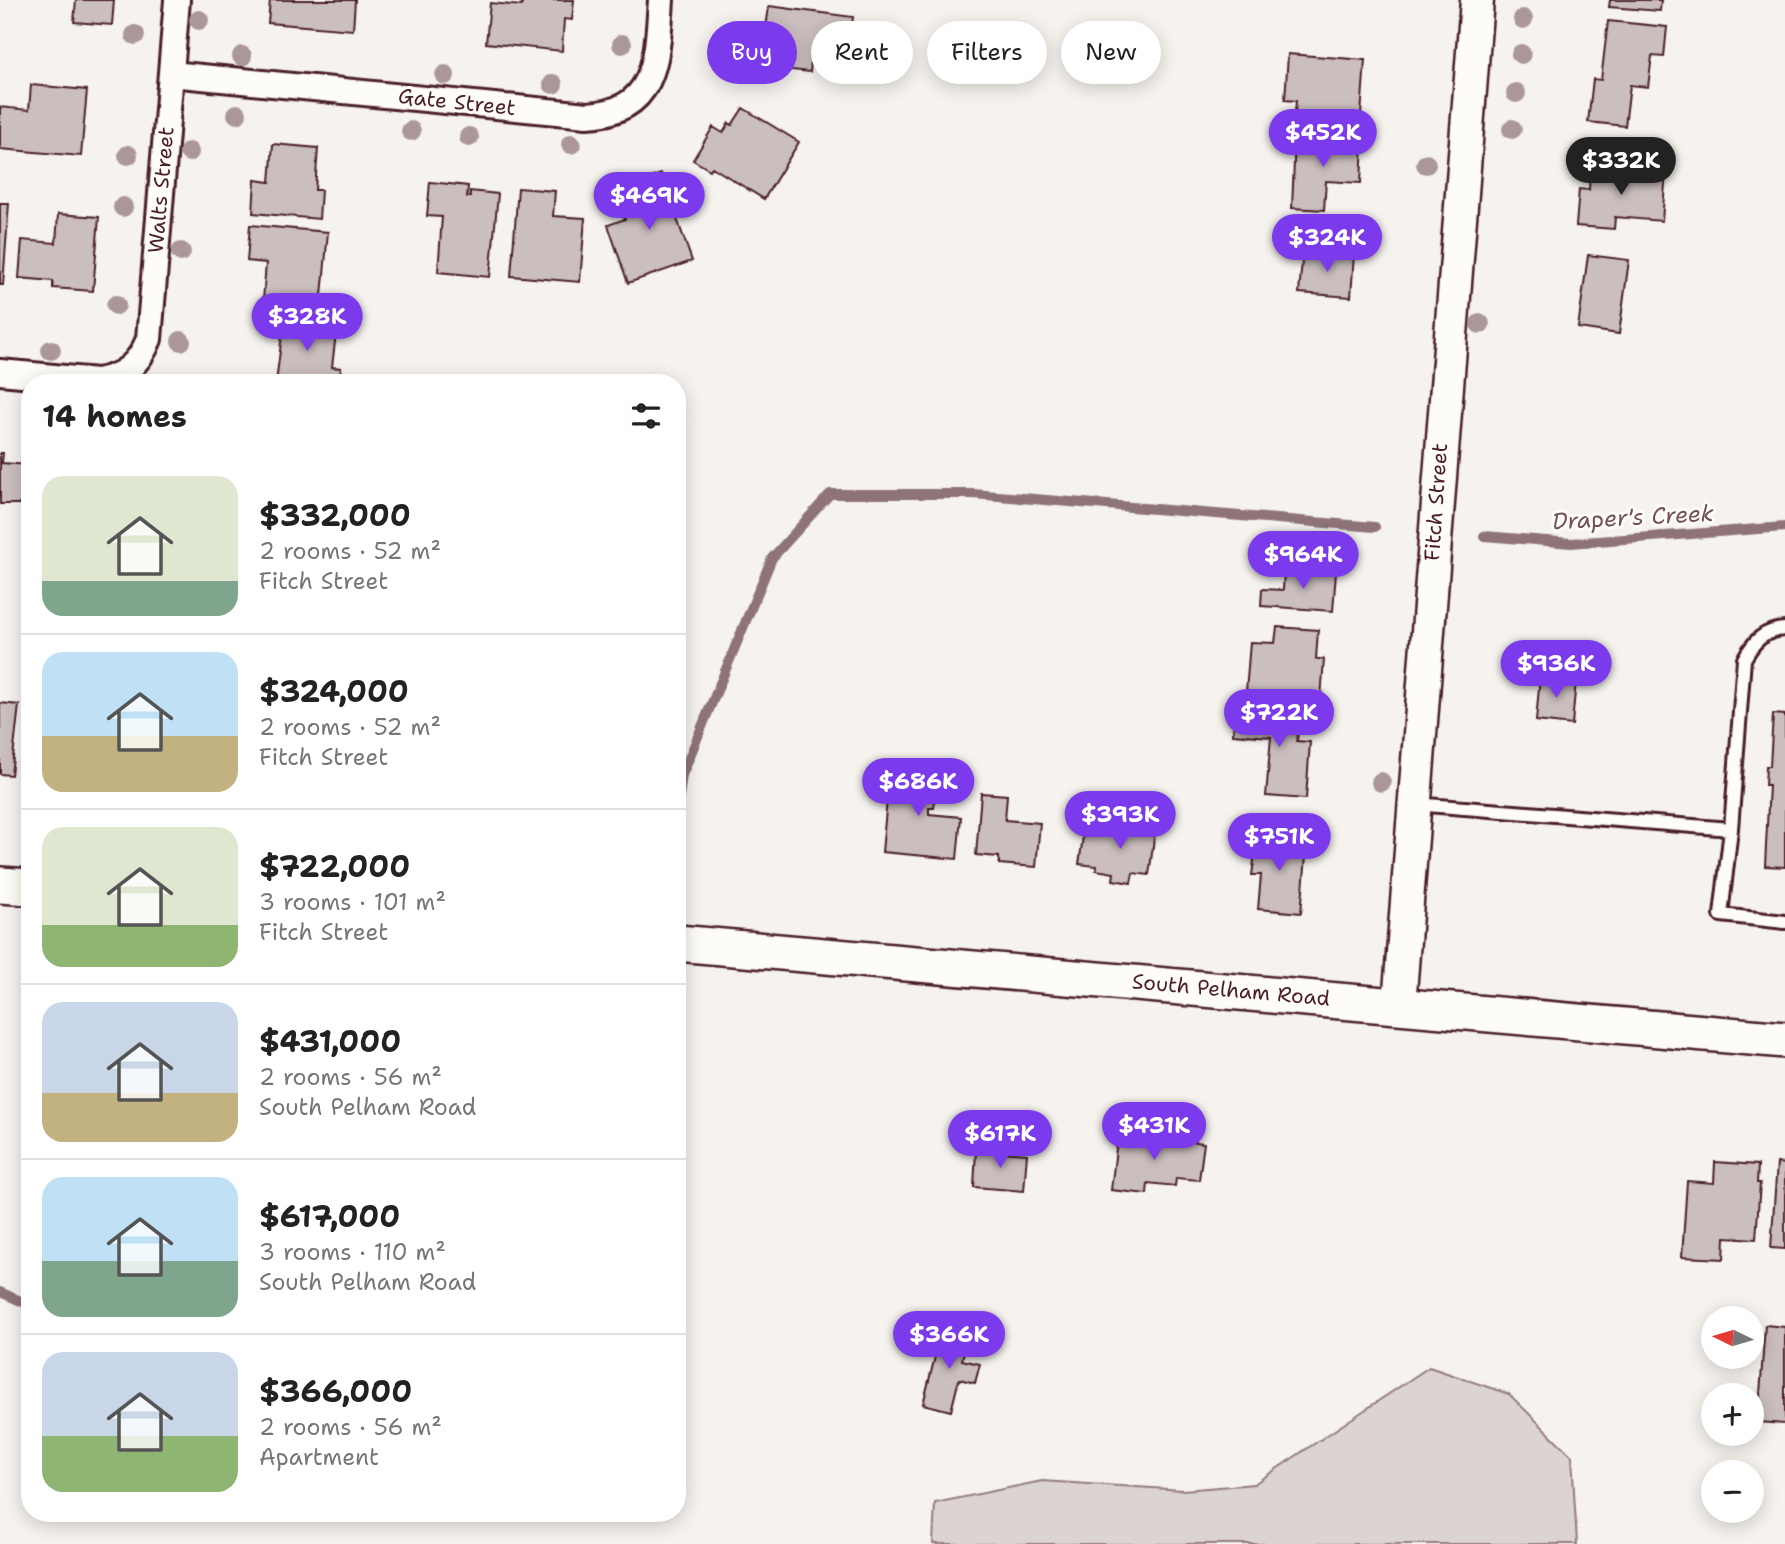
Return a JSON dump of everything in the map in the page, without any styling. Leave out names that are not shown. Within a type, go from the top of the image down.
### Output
[{"type":"main road","points":[[0,885],[21,886]]},
{"type":"main road","name":"South Pelham Road","points":[[686,944],[1785,1040]]},
{"type":"street","name":"Walts Street","points":[[135,374],[149,339],[177,0]]},
{"type":"street","name":"Gate Street","points":[[171,74],[587,116],[603,115],[633,100],[652,74],[661,0]]},
{"type":"street","name":"Fitch Street","points":[[1399,1005],[1477,0]]},
{"type":"street","name":"Walts Street","points":[[0,372],[22,374]]},
{"type":"lane","points":[[1785,629],[1765,632],[1752,644],[1744,659],[1731,829],[1721,915],[1785,922]]},
{"type":"lane","points":[[1413,804],[1731,829]]},
{"type":"shaded area","points":[[1429,1367],[1509,1394],[1572,1456],[1577,1544],[933,1544],[935,1503],[1042,1481],[1183,1490],[1254,1484]]},
{"type":"building","points":[[76,0],[114,0],[112,25],[74,22]]},
{"type":"building","points":[[270,0],[355,0],[353,30],[268,23]]},
{"type":"building","points":[[522,0],[574,0],[572,20],[564,19],[562,51],[486,43],[490,3],[522,6]]},
{"type":"building","points":[[1610,0],[1661,0],[1660,11],[1609,7]]},
{"type":"building","points":[[769,6],[853,17],[852,21],[811,21],[810,72],[797,71],[797,21],[767,21]]},
{"type":"building","points":[[1608,21],[1667,27],[1664,57],[1652,56],[1648,87],[1630,85],[1625,126],[1588,122],[1593,79],[1601,80]]},
{"type":"building","points":[[1288,54],[1365,60],[1360,129],[1294,124],[1296,101],[1285,100]]},
{"type":"building","points":[[31,85],[87,90],[81,156],[0,149],[0,107],[29,110]]},
{"type":"building","points":[[743,108],[799,142],[764,199],[712,167],[710,170],[693,160],[713,127],[723,133]]},
{"type":"building","points":[[1295,138],[1363,142],[1361,183],[1326,181],[1324,210],[1292,208]]},
{"type":"building","points":[[273,144],[318,148],[315,190],[321,190],[319,219],[253,213],[255,180],[270,182]]},
{"type":"building","points":[[1590,167],[1666,172],[1662,221],[1615,217],[1614,229],[1576,226],[1579,189],[1589,190]]},
{"type":"building","points":[[661,174],[692,261],[628,283],[608,225],[625,219],[622,211],[633,207],[626,187]]},
{"type":"building","points":[[430,182],[468,186],[467,197],[470,197],[470,191],[498,194],[490,277],[438,272],[442,217],[427,216]]},
{"type":"building","points":[[518,188],[555,191],[553,216],[585,218],[580,282],[511,276]]},
{"type":"building","points":[[0,203],[9,203],[3,285],[0,285]]},
{"type":"building","points":[[58,214],[99,217],[93,291],[53,288],[53,281],[19,278],[22,240],[56,243]]},
{"type":"building","points":[[250,225],[328,232],[321,306],[263,300],[266,263],[247,261]]},
{"type":"building","points":[[1303,250],[1354,254],[1351,297],[1299,293]]},
{"type":"building","points":[[1588,255],[1629,260],[1619,334],[1578,328]]},
{"type":"building","points":[[284,318],[337,325],[332,367],[341,368],[340,374],[277,374]]},
{"type":"building","points":[[0,453],[3,453],[2,463],[21,464],[21,504],[0,504]]},
{"type":"building","points":[[1284,568],[1336,572],[1333,611],[1261,606],[1262,589],[1283,590]]},
{"type":"building","points":[[1277,627],[1318,630],[1316,659],[1324,659],[1321,698],[1246,692],[1250,642],[1275,643]]},
{"type":"building","points":[[1540,676],[1576,680],[1572,725],[1536,721]]},
{"type":"building","points":[[0,703],[19,705],[11,775],[0,774]]},
{"type":"building","points":[[1235,708],[1300,713],[1297,741],[1310,742],[1306,799],[1266,796],[1271,737],[1233,734]]},
{"type":"building","points":[[1773,714],[1785,715],[1785,867],[1765,866],[1769,785],[1765,785],[1766,766],[1770,766]]},
{"type":"building","points":[[890,768],[938,772],[934,808],[929,808],[929,814],[961,817],[957,859],[882,852]]},
{"type":"building","points":[[981,793],[1007,795],[1005,820],[1040,823],[1036,867],[999,864],[999,857],[976,855]]},
{"type":"building","points":[[1130,820],[1156,824],[1149,875],[1133,873],[1131,883],[1113,880],[1114,873],[1096,870],[1097,866],[1079,864],[1084,830],[1128,835]]},
{"type":"building","points":[[1258,832],[1297,836],[1295,855],[1306,856],[1301,913],[1258,909],[1261,875],[1252,875]]},
{"type":"building","points":[[1118,1132],[1204,1143],[1199,1180],[1176,1178],[1175,1186],[1148,1183],[1147,1194],[1111,1190]]},
{"type":"building","points":[[976,1150],[1027,1154],[1024,1191],[974,1187]]},
{"type":"building","points":[[1715,1162],[1758,1165],[1757,1183],[1760,1183],[1756,1239],[1725,1237],[1724,1259],[1682,1257],[1687,1181],[1714,1183]]},
{"type":"building","points":[[1777,1163],[1785,1164],[1785,1249],[1771,1248]]},
{"type":"building","points":[[1765,1325],[1785,1327],[1785,1424],[1764,1422],[1764,1383],[1761,1383],[1762,1369],[1764,1369]]},
{"type":"building","points":[[942,1329],[968,1335],[962,1360],[980,1364],[975,1383],[959,1379],[951,1411],[923,1404]]},
{"type":"waterway","points":[[686,765],[772,558],[830,494],[973,494],[1375,527]]},
{"type":"waterway","name":"Draper's Creek","points":[[1484,536],[1571,543],[1785,527]]},
{"type":"waterway","name":"Draper's Creek","points":[[0,1292],[21,1301]]}]
